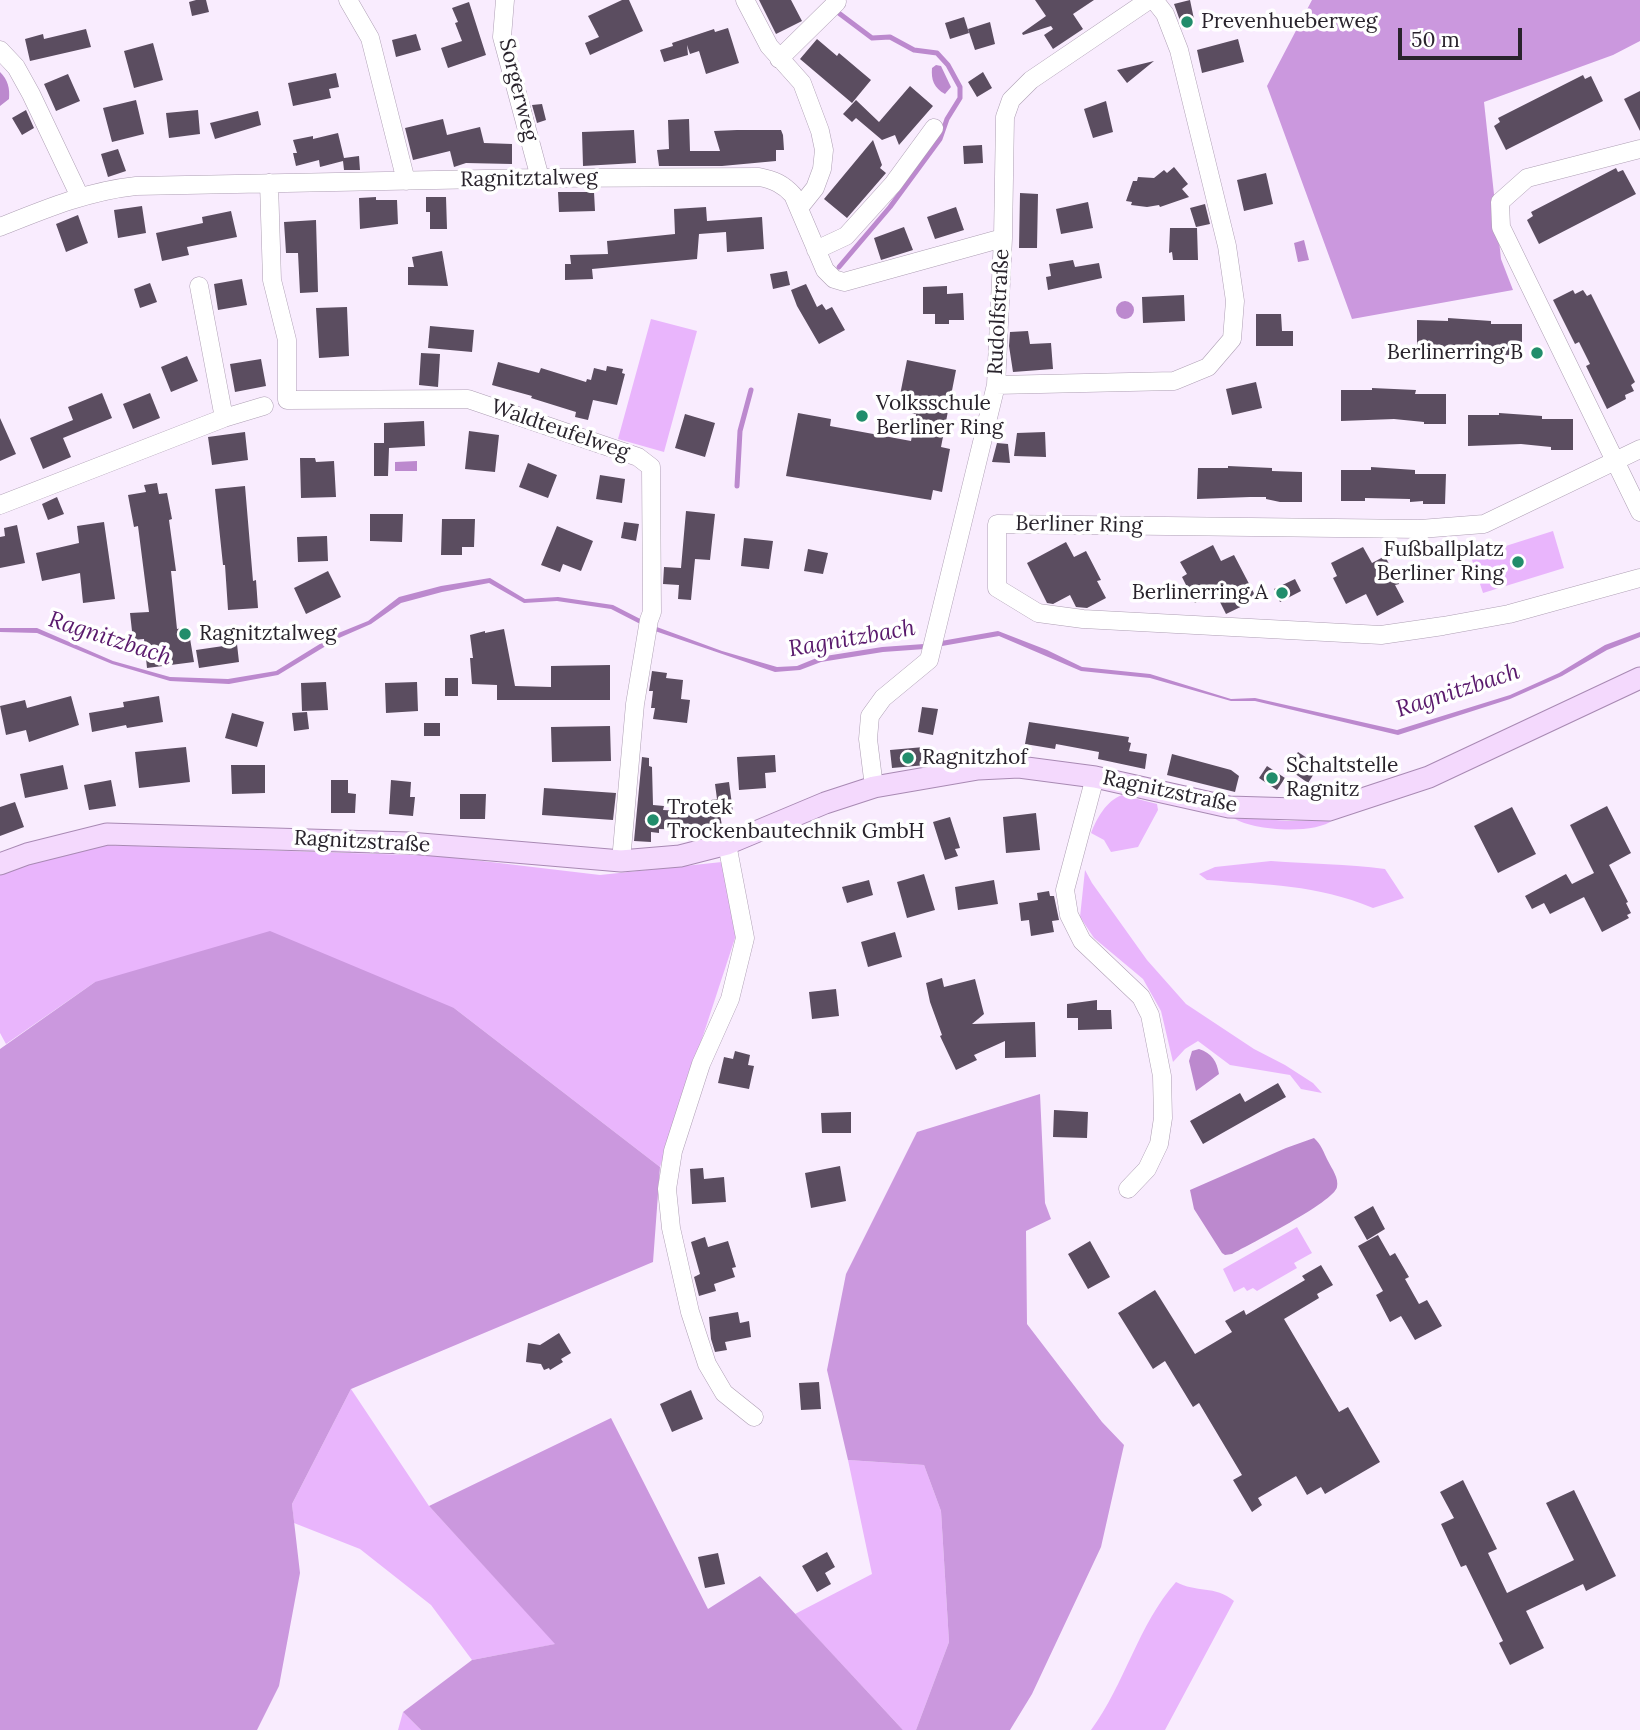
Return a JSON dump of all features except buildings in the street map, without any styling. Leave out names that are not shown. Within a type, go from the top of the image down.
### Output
[{"type":"main road","name":"Ragnitzstraße","points":[[0,864],[27,853],[107,834],[409,843],[621,860],[680,856],[727,844],[825,803],[874,787],[978,769],[1019,767],[1095,777],[1229,807],[1329,810],[1429,777],[1640,678]]},
{"type":"street","points":[[348,0],[370,37],[406,181]]},
{"type":"street","name":"Sorgerweg","points":[[505,0],[502,37],[540,178]]},
{"type":"street","points":[[745,0],[779,59],[793,69],[803,83],[820,131],[824,150],[822,169],[815,188],[799,208]]},
{"type":"street","points":[[779,59],[837,2]]},
{"type":"street","points":[[996,385],[1174,382],[1208,367],[1232,339],[1235,301],[1227,246],[1179,50],[1165,13],[1144,2]]},
{"type":"street","name":"Rudolfstraße","points":[[874,787],[868,739],[870,716],[883,698],[929,660],[996,385],[1005,117],[1011,100],[1031,80],[1144,2]]},
{"type":"street","points":[[0,50],[21,75],[80,197]]},
{"type":"street","points":[[816,250],[846,236],[893,184],[934,128]]},
{"type":"street","points":[[1640,149],[1527,178],[1500,202],[1501,227],[1640,512]]},
{"type":"street","name":"Ragnitztalweg","points":[[0,227],[80,197],[136,186],[540,178],[759,177],[784,186],[793,195],[828,275],[844,282],[1003,237]]},
{"type":"street","name":"Waldteufelweg","points":[[270,183],[272,280],[287,340],[287,400],[468,399],[643,458],[651,467],[652,612],[635,704],[621,860]]},
{"type":"street","points":[[199,286],[224,418]]},
{"type":"street","points":[[0,505],[224,418],[264,406]]},
{"type":"street","name":"Berliner Ring","points":[[1640,449],[1484,524],[1420,529],[997,524],[997,588],[1038,613],[1083,619],[1381,635],[1509,614],[1640,578]]},
{"type":"street","points":[[1095,777],[1065,890],[1069,915],[1082,941],[1141,997],[1150,1015],[1162,1076],[1163,1118],[1159,1144],[1147,1169],[1128,1189]]},
{"type":"street","points":[[727,844],[745,937],[730,999],[701,1065],[673,1151],[667,1189],[671,1228],[690,1312],[707,1364],[724,1393],[754,1418]]},
{"type":"shaded area","points":[[1312,0],[1640,0],[1640,41],[1613,55],[1484,102],[1501,259],[1513,290],[1352,319],[1267,86]]},
{"type":"shaded area","points":[[941,66],[951,87],[945,94],[933,80],[932,68]]},
{"type":"shaded area","points":[[0,72],[7,81],[9,99],[0,106]]},
{"type":"shaded area","points":[[1304,240],[1309,260],[1298,262],[1294,243]]},
{"type":"shaded area","points":[[1125,301],[1131,304],[1134,310],[1131,316],[1125,319],[1119,316],[1116,310],[1119,304]]},
{"type":"shaded area","points":[[651,319],[697,331],[664,452],[618,439]]},
{"type":"shaded area","points":[[417,461],[417,471],[395,471],[395,462]]},
{"type":"shaded area","name":"Fußballplatz Berliner Ring","points":[[1553,531],[1564,568],[1483,593],[1471,557]]},
{"type":"shaded area","name":"Ragnitzbach","points":[[490,578],[525,599],[558,597],[613,605],[654,626],[722,651],[777,667],[797,666],[819,657],[882,647],[924,644],[998,631],[1082,667],[1150,674],[1231,699],[1255,698],[1397,730],[1510,695],[1559,673],[1605,645],[1640,632],[1640,637],[1607,650],[1562,676],[1510,699],[1398,735],[1255,701],[1231,701],[1150,678],[1081,671],[999,636],[925,649],[883,652],[821,662],[800,670],[775,672],[652,630],[611,609],[557,601],[524,603],[489,583],[401,603],[371,624],[339,638],[278,675],[229,684],[170,681],[112,664],[37,633],[0,632],[0,628],[37,628],[113,661],[170,677],[228,679],[276,671],[336,634],[368,621],[399,597],[441,586]]},
{"type":"shaded area","points":[[1122,795],[1157,804],[1158,810],[1138,847],[1111,852],[1104,840],[1091,833],[1107,806]]},
{"type":"shaded area","points":[[1231,816],[1287,821],[1333,820],[1312,828],[1282,829],[1252,825]]},
{"type":"shaded area","points":[[106,845],[440,856],[600,875],[722,862],[737,932],[660,1167],[454,1008],[95,982],[6,1044],[0,1033],[0,871]]},
{"type":"shaded area","points":[[1271,861],[1385,869],[1404,898],[1373,908],[1311,890],[1207,880],[1199,874],[1215,867]]},
{"type":"shaded area","points":[[1085,870],[1147,960],[1186,1004],[1254,1049],[1313,1083],[1322,1093],[1301,1089],[1290,1075],[1230,1065],[1198,1041],[1185,1049],[1173,1062],[1161,1011],[1143,979],[1094,938],[1080,917]]},
{"type":"shaded area","points":[[270,931],[454,1008],[660,1167],[653,1262],[351,1389],[292,1504],[300,1573],[279,1686],[257,1730],[0,1730],[0,1049],[95,982]]},
{"type":"shaded area","points":[[1199,1049],[1213,1058],[1219,1074],[1196,1091],[1189,1061],[1192,1051]]},
{"type":"shaded area","points":[[1040,1094],[1045,1203],[1051,1219],[1026,1231],[1027,1324],[1102,1422],[1124,1445],[1101,1547],[1032,1694],[1010,1730],[916,1730],[949,1642],[941,1511],[924,1465],[848,1460],[827,1370],[846,1274],[917,1132]]},
{"type":"shaded area","points":[[1314,1138],[1336,1177],[1337,1187],[1332,1194],[1307,1212],[1232,1254],[1222,1253],[1194,1209],[1190,1190]]},
{"type":"shaded area","points":[[1297,1227],[1312,1253],[1294,1263],[1297,1268],[1257,1291],[1253,1288],[1247,1291],[1244,1287],[1234,1292],[1223,1269]]},
{"type":"shaded area","points":[[351,1389],[429,1506],[556,1644],[472,1660],[431,1605],[360,1549],[294,1523],[292,1504]]},
{"type":"shaded area","points":[[611,1418],[708,1609],[760,1576],[903,1730],[421,1730],[403,1712],[472,1660],[555,1644],[429,1506]]},
{"type":"shaded area","points":[[848,1460],[924,1465],[941,1511],[949,1642],[916,1730],[903,1730],[795,1614],[872,1574]]},
{"type":"shaded area","points":[[1176,1582],[1220,1593],[1234,1601],[1165,1730],[1091,1730],[1113,1694],[1151,1617]]},
{"type":"shaded area","points":[[403,1712],[421,1730],[398,1730]]},
{"type":"waterway","points":[[836,11],[872,38],[890,37],[914,50],[937,53],[948,65],[960,87],[960,98],[947,119],[940,139],[890,207],[839,267]]},
{"type":"waterway","points":[[737,486],[740,431],[751,390]]},
{"type":"place","name":"Prevenhueberweg","points":[[1187,22]]},
{"type":"place","name":"Berlinerring B","points":[[1537,353]]},
{"type":"place","name":"Volksschule Berliner Ring","points":[[862,416]]},
{"type":"place","name":"Fußballplatz Berliner Ring","points":[[1518,562]]},
{"type":"place","name":"Berlinerring A","points":[[1282,593]]},
{"type":"place","name":"Ragnitztalweg","points":[[185,634]]},
{"type":"place","name":"Ragnitzhof","points":[[908,758]]},
{"type":"place","name":"Schaltstelle Ragnitz","points":[[1272,778]]},
{"type":"place","name":"Trotek Trockenbautechnik GmbH","points":[[653,820]]}]
